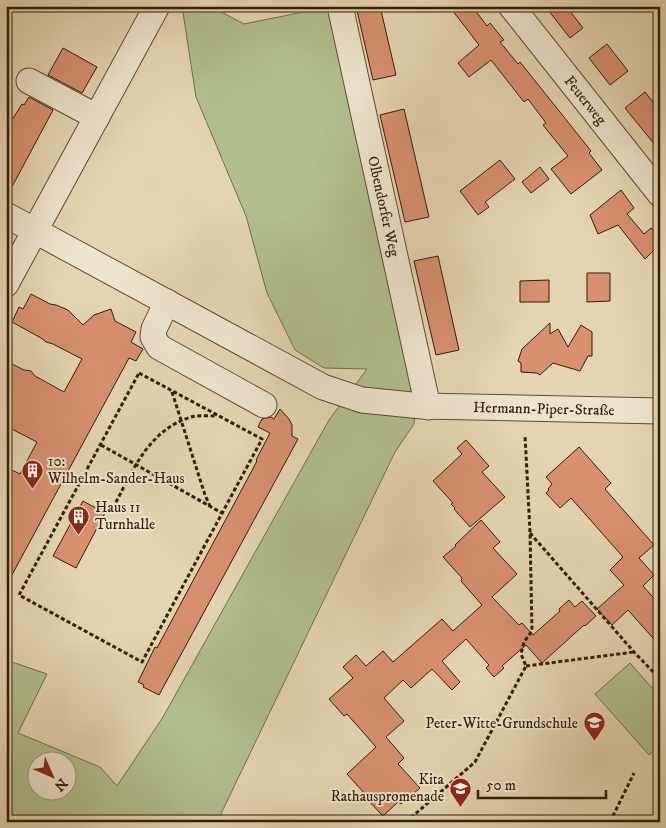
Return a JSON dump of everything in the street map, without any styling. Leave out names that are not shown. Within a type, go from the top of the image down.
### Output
[{"type":"street","points":[[6,284],[157,6]]},
{"type":"street","name":"Olbendorfer Weg","points":[[340,6],[428,407]]},
{"type":"street","name":"Feuerweg","points":[[511,6],[660,194]]},
{"type":"street","points":[[29,81],[97,116]]},
{"type":"street","name":"Hermann-Piper-Straße","points":[[6,215],[34,232],[323,386],[362,400],[428,407],[660,411]]},
{"type":"street","points":[[168,302],[154,329],[153,337],[159,347],[264,405]]},
{"type":"path","points":[[139,373],[172,391],[262,440],[142,662],[19,595],[139,373]]},
{"type":"path","points":[[172,391],[210,507]]},
{"type":"path","points":[[113,508],[136,464],[155,439],[172,425],[192,417],[218,416]]},
{"type":"path","points":[[525,435],[530,532],[532,631],[524,642],[521,654],[526,666]]},
{"type":"path","points":[[100,444],[222,513]]},
{"type":"path","points":[[530,532],[634,652],[660,679]]},
{"type":"path","points":[[526,666],[634,652]]},
{"type":"path","points":[[406,822],[474,762],[526,666]]},
{"type":"path","points":[[610,822],[634,773]]},
{"type":"green space","points":[[182,6],[210,6],[244,24],[328,7],[417,394],[414,424],[395,452],[217,822],[6,822],[6,660],[47,674],[18,733],[59,750],[28,750],[28,800],[78,800],[78,758],[100,767],[117,786],[163,717],[329,420],[367,369],[324,368],[295,350],[267,293],[246,216],[196,97]]},
{"type":"green space","points":[[630,663],[660,697],[660,745],[649,755],[595,694]]},
{"type":"building","points":[[356,6],[380,6],[396,75],[373,80]]},
{"type":"building","points":[[449,6],[472,6],[487,26],[490,23],[504,40],[500,42],[518,64],[520,62],[591,151],[589,153],[602,170],[571,194],[551,169],[568,156],[543,125],[546,123],[528,99],[524,102],[491,60],[469,77],[458,63],[479,45]]},
{"type":"building","points":[[545,6],[566,6],[583,28],[570,38]]},
{"type":"building","points":[[607,44],[628,71],[610,85],[589,58]]},
{"type":"building","points":[[63,48],[97,67],[82,93],[48,75]]},
{"type":"building","points":[[645,92],[660,111],[660,151],[625,108]]},
{"type":"building","points":[[29,97],[53,110],[6,198],[6,134],[12,120]]},
{"type":"building","points":[[404,109],[429,217],[405,222],[380,115]]},
{"type":"building","points":[[500,160],[515,179],[485,202],[489,207],[478,215],[460,191]]},
{"type":"building","points":[[540,167],[549,179],[531,193],[522,182]]},
{"type":"building","points":[[621,190],[634,208],[627,214],[644,234],[651,228],[660,238],[660,244],[645,259],[618,225],[598,234],[590,215]]},
{"type":"building","points":[[438,256],[459,350],[436,355],[414,261]]},
{"type":"building","points":[[587,273],[610,273],[610,301],[587,302]]},
{"type":"building","points":[[549,280],[549,302],[520,302],[520,281]]},
{"type":"building","points":[[31,294],[50,304],[68,310],[83,325],[94,315],[111,309],[115,321],[136,332],[131,342],[143,349],[136,361],[129,358],[6,586],[6,467],[20,474],[37,442],[6,426],[6,361],[24,370],[31,371],[35,376],[64,392],[82,359],[46,342],[12,322],[19,307],[23,309]]},
{"type":"building","points":[[550,323],[550,334],[558,329],[568,347],[581,325],[592,332],[592,356],[588,356],[580,371],[553,363],[540,375],[537,373],[521,372],[521,363],[518,361],[522,349]]},
{"type":"building","points":[[280,409],[292,425],[292,436],[298,439],[159,695],[143,687],[144,685],[138,682],[155,647],[157,648],[257,461],[270,433],[258,427],[262,419],[271,417],[274,419]]},
{"type":"building","points":[[466,440],[489,466],[482,472],[505,497],[470,527],[454,509],[451,504],[453,503],[433,481],[462,454],[457,448]]},
{"type":"building","points":[[579,447],[611,483],[605,489],[654,545],[639,558],[654,575],[643,586],[660,605],[660,646],[628,610],[612,625],[597,609],[624,585],[610,570],[623,557],[571,498],[560,508],[546,493],[552,484],[546,477]]},
{"type":"building","name":"Haus 11 Turnhalle","points":[[83,501],[105,513],[76,568],[53,556]]},
{"type":"building","points":[[481,520],[500,542],[493,548],[517,574],[492,597],[519,625],[522,623],[533,635],[560,611],[559,609],[569,600],[575,607],[582,601],[596,616],[542,663],[526,645],[502,666],[504,668],[494,677],[486,668],[489,665],[466,639],[442,661],[460,682],[452,690],[432,669],[411,688],[403,680],[384,698],[404,721],[386,737],[404,758],[398,764],[420,788],[401,804],[398,802],[383,816],[347,774],[376,747],[347,714],[344,716],[329,699],[353,678],[343,667],[356,655],[366,666],[383,651],[393,662],[442,619],[453,631],[482,605],[461,581],[462,578],[443,557]]},
{"type":"place","name":"10: Wilhelm-Sander-Haus","points":[[32,489]]},
{"type":"place","name":"Haus 11 Turnhalle","points":[[79,535]]},
{"type":"place","name":"Peter-Witte-Grundschule","points":[[594,742]]},
{"type":"place","name":"Kita Rathauspromenade","points":[[460,807]]}]
